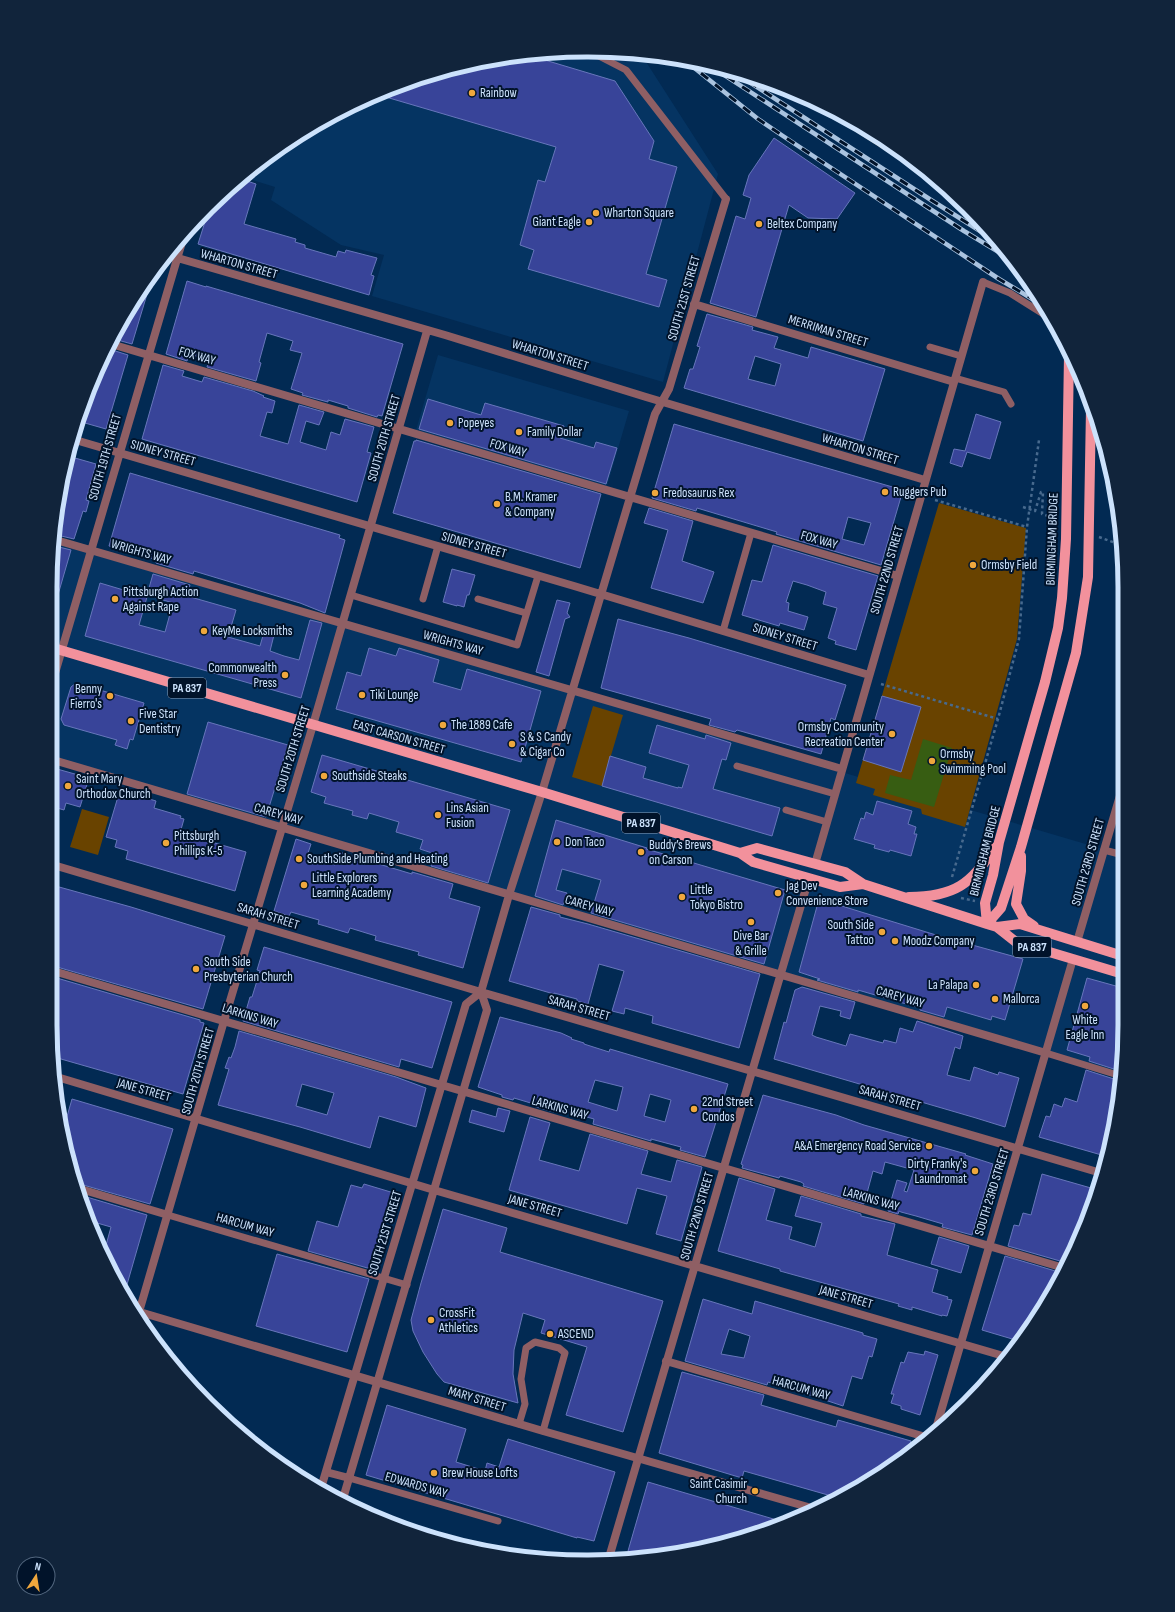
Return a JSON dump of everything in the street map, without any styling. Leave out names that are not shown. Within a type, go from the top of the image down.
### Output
[{"type":"main road","name":"BIRMINGHAM BRIDGE","points":[[992,925],[985,903],[999,842],[1052,655],[1059,621],[1065,570],[1069,365]]},
{"type":"main road","points":[[992,925],[1001,908],[1021,848],[1076,653],[1088,577],[1091,420]]},
{"type":"main road","name":"EAST CARSON STREET","points":[[57,649],[542,792],[740,853],[753,862],[840,887],[863,884]]},
{"type":"main road","points":[[902,897],[931,896],[954,889],[965,883],[985,863],[999,842]]},
{"type":"main road","name":"EAST CARSON STREET","points":[[740,853],[757,848],[845,872],[863,884],[992,925],[1016,942],[1118,972]]},
{"type":"main road","points":[[1021,848],[1021,871],[1016,904],[1024,919],[1040,931]]},
{"type":"main road","name":"EAST CARSON STREET","points":[[992,925],[1020,924],[1118,954]]},
{"type":"street","name":"SOUTH 21ST STREET","points":[[322,1484],[466,1004],[481,992],[655,414],[669,389],[726,199]]},
{"type":"street","name":"SOUTH 19TH STREET","points":[[57,667],[180,250]]},
{"type":"street","name":"WHARTON STREET","points":[[174,257],[926,480]]},
{"type":"street","name":"SOUTH 22ND STREET","points":[[815,864],[983,282]]},
{"type":"street","name":"MERRIMAN STREET","points":[[694,304],[954,380]]},
{"type":"street","name":"SOUTH 20TH STREET","points":[[138,1306],[168,1215],[197,1118],[224,1021],[400,429],[427,331]]},
{"type":"street","name":"FOX WAY","points":[[116,345],[898,576]]},
{"type":"street","name":"SIDNEY STREET","points":[[78,441],[601,594],[869,675]]},
{"type":"street","name":"WRIGHTS WAY","points":[[59,541],[842,769]]},
{"type":"street","name":"CAREY WAY","points":[[57,761],[1046,1052]]},
{"type":"street","name":"SOUTH 23RD STREET","points":[[1077,942],[1118,803]]},
{"type":"street","name":"SARAH STREET","points":[[57,866],[481,992],[1097,1172]]},
{"type":"street","name":"SOUTH 22ND STREET","points":[[610,1554],[809,878]]},
{"type":"street","name":"SOUTH 23RD STREET","points":[[938,1422],[988,1246],[1073,959]]},
{"type":"street","name":"LARKINS WAY","points":[[57,972],[1059,1267]]},
{"type":"street","points":[[344,1495],[487,1010],[481,992]]},
{"type":"street","name":"JANE STREET","points":[[60,1078],[434,1190],[1001,1355]]},
{"type":"street","name":"HARCUM WAY","points":[[83,1190],[168,1215]]},
{"type":"street","name":"MARY STREET","points":[[142,1313],[355,1374],[519,1424],[808,1507]]},
{"type":"street","name":"HARCUM WAY","points":[[666,1361],[921,1436]]},
{"type":"street","name":"EDWARDS WAY","points":[[326,1472],[349,1478]]},
{"type":"lane","points":[[601,57],[626,70],[726,199]]},
{"type":"lane","points":[[983,282],[1010,293],[1041,313]]},
{"type":"lane","points":[[930,347],[961,356]]},
{"type":"lane","points":[[954,380],[1004,392],[1011,404]]},
{"type":"lane","points":[[723,631],[751,533]]},
{"type":"lane","points":[[423,599],[438,546]]},
{"type":"lane","points":[[351,595],[517,645],[538,576]]},
{"type":"lane","points":[[478,598],[526,613]]},
{"type":"lane","points":[[737,766],[835,794]]},
{"type":"lane","points":[[786,810],[827,822]]},
{"type":"lane","points":[[1104,850],[1118,854]]},
{"type":"lane","name":"CAREY WAY","points":[[1046,1052],[1115,1074]]},
{"type":"lane","name":"HARCUM WAY","points":[[168,1215],[406,1284]]},
{"type":"lane","points":[[519,1424],[525,1404],[521,1379],[526,1348],[535,1342],[560,1348],[565,1353],[543,1431]]},
{"type":"lane","name":"EDWARDS WAY","points":[[349,1478],[498,1521]]},
{"type":"path","points":[[952,877],[998,719],[1019,639],[1027,526],[1039,440]]},
{"type":"path","points":[[935,500],[1027,526]]},
{"type":"path","points":[[1035,511],[1042,514]]},
{"type":"path","points":[[881,684],[998,719]]},
{"type":"shaded area","points":[[588,57],[645,61],[718,174],[663,382],[372,296],[384,255],[341,245],[271,200],[275,187],[250,179],[293,146],[322,128],[384,97],[450,75],[484,67],[553,58]]},
{"type":"shaded area","points":[[836,119],[882,146],[905,163]]},
{"type":"shaded area","points":[[438,355],[629,411],[607,486],[416,430]]},
{"type":"shaded area","points":[[939,503],[1026,528],[1017,639],[965,827],[922,814],[921,809],[873,795],[875,789],[856,783]]},
{"type":"shaded area","points":[[59,545],[638,712],[1118,854],[1118,1024],[1115,1072],[57,762],[57,588]]},
{"type":"shaded area","points":[[593,706],[623,715],[602,786],[572,777]]},
{"type":"shaded area","name":"Ormsby Swimming Pool","points":[[923,739],[952,748],[934,807],[885,793],[890,775],[911,780]]},
{"type":"shaded area","points":[[82,809],[109,817],[98,855],[70,847]]},
{"type":"building","name":"Wharton Square","points":[[542,59],[615,81],[654,141],[649,159],[677,167],[646,274],[667,280],[659,307],[528,269],[534,250],[520,245],[538,180],[545,182],[556,147],[385,97],[450,75],[484,67]]},
{"type":"building","name":"Beltex Company","points":[[774,138],[855,193],[837,219],[808,218],[789,205],[756,317],[710,303],[736,216],[745,219],[751,198],[743,195],[749,175]]},
{"type":"building","points":[[248,181],[256,184],[244,224],[296,239],[295,242],[305,245],[305,248],[336,257],[338,251],[345,253],[346,250],[377,258],[371,275],[374,276],[369,295],[198,244],[206,219]]},
{"type":"building","points":[[187,281],[403,344],[382,416],[378,415],[377,417],[328,400],[328,402],[302,395],[303,393],[291,389],[302,353],[290,350],[293,341],[267,333],[259,362],[261,363],[256,381],[207,367],[209,360],[189,354],[187,361],[166,354]]},
{"type":"building","points":[[148,290],[132,344],[119,340]]},
{"type":"building","points":[[707,314],[753,327],[752,330],[778,337],[774,348],[808,358],[811,347],[885,369],[863,441],[684,388],[690,369],[693,369],[700,347],[697,346]],"holes":[[[755,356],[781,364],[775,386],[748,379]]]},
{"type":"building","points":[[113,350],[128,355],[106,429],[83,423],[97,384]]},
{"type":"building","points":[[163,365],[184,371],[182,376],[202,382],[204,377],[253,391],[264,396],[263,397],[275,401],[272,413],[267,412],[260,436],[288,444],[299,405],[324,412],[319,425],[306,421],[300,442],[326,450],[331,432],[340,435],[345,419],[374,427],[367,452],[371,453],[357,502],[142,439]]},
{"type":"building","points":[[428,399],[481,415],[485,403],[564,426],[560,438],[594,448],[596,442],[617,448],[606,484],[419,429]]},
{"type":"building","points":[[976,414],[1001,422],[990,459],[967,452],[962,467],[950,463],[954,449],[965,451]]},
{"type":"building","points":[[674,424],[903,490],[881,565],[776,534],[777,532],[697,508],[696,511],[652,498]],"holes":[[[848,517],[871,523],[864,545],[842,539]]]},
{"type":"building","name":"B.M. Kramer & Company","points":[[416,440],[601,494],[580,568],[393,513],[414,441]]},
{"type":"building","points":[[73,457],[96,464],[86,500],[89,501],[86,512],[83,511],[74,539],[60,536],[67,484]]},
{"type":"building","points":[[130,473],[340,535],[339,538],[345,540],[325,613],[300,603],[194,571],[193,574],[156,563],[157,560],[109,546]]},
{"type":"building","points":[[649,508],[693,521],[682,561],[714,572],[703,603],[651,588],[668,530],[644,523]]},
{"type":"building","points":[[773,545],[878,576],[856,650],[835,644],[836,641],[828,638],[837,608],[823,604],[826,592],[807,585],[793,581],[786,602],[789,603],[788,611],[808,617],[804,630],[780,623],[779,626],[742,615],[752,580],[762,582]]},
{"type":"building","points":[[59,547],[71,550],[57,598]]},
{"type":"building","points":[[452,569],[475,575],[464,607],[443,602]]},
{"type":"building","points":[[153,574],[190,585],[187,596],[236,610],[228,637],[260,646],[264,632],[274,635],[270,651],[284,656],[299,660],[310,620],[322,623],[301,698],[85,636],[100,583],[147,597],[139,625],[165,632],[173,603],[147,595]]},
{"type":"building","points":[[557,600],[570,603],[567,613],[570,617],[565,619],[549,676],[536,672]]},
{"type":"building","points":[[618,619],[689,638],[846,685],[835,720],[831,718],[821,754],[737,730],[735,732],[709,725],[711,719],[601,688]]},
{"type":"building","points":[[369,648],[396,656],[399,648],[439,660],[433,682],[461,690],[467,669],[541,691],[521,762],[336,709],[347,672],[361,676]]},
{"type":"building","points":[[76,683],[144,703],[133,740],[130,739],[127,749],[115,745],[117,740],[64,725],[61,719],[71,687]]},
{"type":"building","name":"Ormsby Community Recreation Center","points":[[882,696],[921,707],[901,772],[863,760]]},
{"type":"building","points":[[208,722],[288,745],[266,817],[187,794]]},
{"type":"building","points":[[657,725],[705,739],[706,735],[731,743],[726,760],[722,759],[713,789],[780,808],[772,836],[602,786],[610,756],[646,767],[643,778],[682,788],[689,765],[649,753]]},
{"type":"building","points":[[322,755],[510,810],[488,883],[431,866],[435,854],[420,849],[423,840],[396,832],[399,822],[369,813],[367,819],[352,815],[353,811],[324,803],[326,797],[311,792]]},
{"type":"building","name":"Saint Mary Orthodox Church","points":[[57,769],[89,778],[80,807],[66,803],[64,810],[57,808]]},
{"type":"building","name":"Pittsburgh Phillips K-5","points":[[120,790],[156,801],[154,808],[181,816],[180,818],[184,819],[180,833],[246,852],[235,891],[126,859],[128,851],[115,847],[117,840],[106,837]]},
{"type":"building","points":[[877,801],[912,811],[908,824],[916,827],[914,834],[917,834],[911,856],[890,850],[889,852],[874,848],[875,845],[854,839],[861,818],[864,819],[866,812],[873,815]]},
{"type":"building","points":[[556,820],[647,848],[646,849],[785,890],[764,964],[591,913],[601,880],[562,869],[556,890],[567,893],[563,905],[535,896]]},
{"type":"building","points":[[296,839],[311,844],[307,856],[335,865],[339,852],[412,874],[412,872],[453,884],[449,898],[480,907],[463,968],[418,955],[419,952],[375,940],[376,936],[350,928],[348,933],[318,924],[319,920],[291,912],[289,916],[274,911]]},
{"type":"building","points":[[57,886],[225,936],[203,1009],[57,967]]},
{"type":"building","points":[[819,899],[936,935],[1023,959],[1005,1020],[992,1016],[991,1020],[947,1007],[944,1017],[920,1010],[920,1008],[817,980],[820,979],[799,972]]},
{"type":"building","points":[[531,907],[560,915],[560,917],[760,974],[739,1048],[652,1023],[653,1016],[625,1008],[624,1014],[612,1011],[624,971],[599,964],[588,1004],[577,1001],[577,999],[509,981]]},
{"type":"building","points":[[264,947],[452,1002],[432,1068],[401,1059],[399,1067],[243,1021],[260,971],[257,970]]},
{"type":"building","points":[[57,978],[200,1020],[200,1022],[204,1023],[183,1094],[58,1058]]},
{"type":"building","points":[[1087,978],[1118,987],[1116,1070],[1089,1061],[1090,1057],[1067,1050]]},
{"type":"building","points":[[802,987],[855,1002],[850,1019],[840,1016],[841,1011],[820,1006],[812,1035],[816,1037],[846,1046],[850,1034],[883,1043],[884,1040],[896,1043],[900,1028],[913,1032],[917,1021],[963,1036],[960,1049],[955,1047],[947,1075],[970,1081],[974,1067],[998,1075],[999,1072],[1019,1078],[1005,1127],[774,1059],[784,1022],[786,1023],[795,990]]},
{"type":"building","points":[[500,1017],[561,1033],[572,1038],[571,1039],[609,1052],[610,1049],[728,1084],[705,1157],[680,1150],[681,1147],[651,1139],[651,1141],[593,1124],[594,1119],[555,1108],[554,1112],[533,1106],[534,1104],[514,1098],[513,1100],[502,1097],[502,1095],[478,1087]],"holes":[[[595,1080],[623,1087],[617,1111],[588,1102]],[[650,1094],[671,1100],[665,1122],[644,1116]]]},
{"type":"building","points":[[239,1031],[396,1077],[426,1088],[416,1127],[379,1116],[370,1148],[218,1105],[229,1069],[225,1068],[235,1047]],"holes":[[[302,1084],[334,1093],[327,1115],[296,1106]]]},
{"type":"building","points":[[1086,1070],[1115,1079],[1108,1128],[1102,1155],[1039,1137],[1046,1116],[1050,1117],[1054,1104],[1062,1107],[1065,1098],[1077,1102]]},
{"type":"building","points":[[763,1095],[966,1154],[965,1155],[993,1164],[972,1235],[942,1227],[943,1224],[899,1211],[898,1214],[888,1211],[897,1180],[907,1183],[904,1191],[907,1192],[914,1170],[885,1162],[882,1174],[873,1171],[864,1204],[803,1186],[804,1184],[801,1182],[742,1168],[743,1165],[741,1164]]},
{"type":"building","points":[[72,1099],[173,1129],[150,1204],[82,1185],[66,1120]]},
{"type":"building","points":[[498,1108],[510,1111],[504,1132],[469,1122],[472,1110],[496,1117]]},
{"type":"building","points":[[530,1117],[550,1123],[539,1160],[579,1171],[590,1134],[648,1151],[641,1174],[671,1182],[677,1160],[702,1167],[681,1241],[656,1234],[667,1196],[637,1188],[627,1224],[509,1190]]},
{"type":"building","points":[[1042,1174],[1092,1188],[1078,1228],[1062,1261],[1008,1246],[1014,1225],[1019,1226],[1023,1213],[1031,1215]]},
{"type":"building","points":[[739,1178],[775,1189],[766,1220],[792,1227],[789,1239],[815,1247],[822,1223],[795,1216],[801,1196],[861,1214],[861,1216],[895,1224],[887,1255],[938,1270],[932,1292],[948,1297],[947,1299],[952,1300],[947,1316],[942,1316],[912,1307],[912,1310],[898,1306],[899,1304],[780,1271],[780,1269],[718,1251]]},
{"type":"building","points":[[364,1184],[394,1193],[371,1269],[308,1251],[317,1221],[338,1227],[351,1185],[362,1188]]},
{"type":"building","points":[[86,1197],[147,1215],[126,1287],[106,1246],[111,1227],[95,1222]]},
{"type":"building","points":[[443,1209],[507,1228],[500,1252],[663,1301],[623,1432],[566,1415],[587,1347],[541,1333],[545,1320],[523,1313],[514,1350],[513,1374],[518,1403],[444,1382],[437,1374],[423,1352],[413,1331],[411,1320]]},
{"type":"building","points":[[939,1237],[969,1246],[961,1273],[931,1264]]},
{"type":"building","points":[[277,1254],[369,1279],[347,1352],[256,1326]]},
{"type":"building","points":[[1005,1256],[1057,1271],[1029,1319],[1014,1339],[982,1330]]},
{"type":"building","points":[[703,1299],[752,1314],[755,1301],[863,1333],[863,1335],[877,1339],[872,1357],[869,1356],[862,1379],[852,1376],[843,1406],[768,1382],[767,1385],[685,1361]],"holes":[[[729,1329],[750,1336],[744,1358],[721,1354]]]},
{"type":"building","points":[[925,1351],[938,1355],[920,1415],[901,1409],[901,1406],[891,1403],[894,1394],[891,1394],[901,1362],[904,1363],[908,1352],[924,1355]]},
{"type":"building","points":[[682,1372],[764,1395],[761,1405],[836,1427],[838,1420],[911,1441],[910,1445],[882,1466],[830,1496],[744,1471],[742,1478],[659,1453]]},
{"type":"building","name":"Brew House Lofts","points":[[387,1405],[466,1429],[456,1462],[485,1471],[487,1463],[499,1467],[508,1439],[615,1472],[594,1541],[577,1538],[366,1475]]},
{"type":"building","points":[[648,1482],[777,1520],[725,1537],[691,1545],[634,1553],[628,1551]]},
{"type":"railway","points":[[694,68],[758,119],[999,279],[1033,299]]},
{"type":"railway","points":[[724,75],[996,251]]},
{"type":"railway","points":[[751,83],[979,231]]},
{"type":"place","name":"Rainbow","points":[[472,93]]},
{"type":"place","name":"Wharton Square","points":[[596,213]]},
{"type":"place","name":"Giant Eagle","points":[[589,222]]},
{"type":"place","name":"Beltex Company","points":[[759,224]]},
{"type":"place","name":"Popeyes","points":[[450,423]]},
{"type":"place","name":"Family Dollar","points":[[519,432]]},
{"type":"place","name":"Ruggers Pub","points":[[885,492]]},
{"type":"place","name":"Fredosaurus Rex","points":[[655,493]]},
{"type":"place","name":"B.M. Kramer & Company","points":[[497,504]]},
{"type":"place","name":"Ormsby Field","points":[[973,565]]},
{"type":"place","name":"Pittsburgh Action Against Rape","points":[[115,599]]},
{"type":"place","name":"KeyMe Locksmiths","points":[[204,631]]},
{"type":"place","name":"Commonwealth Press","points":[[285,675]]},
{"type":"place","name":"Tiki Lounge","points":[[362,695]]},
{"type":"place","name":"Benny Fierro's","points":[[110,696]]},
{"type":"place","name":"Five Star Dentistry","points":[[131,721]]},
{"type":"place","name":"The 1889 Cafe","points":[[443,725]]},
{"type":"place","name":"Ormsby Community Recreation Center","points":[[892,734]]},
{"type":"place","name":"S & S Candy & Cigar Co","points":[[512,744]]},
{"type":"place","name":"Ormsby Swimming Pool","points":[[932,761]]},
{"type":"place","name":"Southside Steaks","points":[[324,776]]},
{"type":"place","name":"Saint Mary Orthodox Church","points":[[68,786]]},
{"type":"place","name":"Lins Asian Fusion","points":[[438,815]]},
{"type":"place","name":"Don Taco","points":[[557,842]]},
{"type":"place","name":"Pittsburgh Phillips K-5","points":[[166,843]]},
{"type":"place","name":"Buddy’s Brews on Carson","points":[[641,852]]},
{"type":"place","name":"SouthSide Plumbing and Heating","points":[[299,859]]},
{"type":"place","name":"Little Explorers Learning Academy","points":[[304,885]]},
{"type":"place","name":"Jag Dev Convenience Store","points":[[778,893]]},
{"type":"place","name":"Little Tokyo Bistro","points":[[682,897]]},
{"type":"place","name":"Dive Bar & Grille","points":[[751,922]]},
{"type":"place","name":"South Side Tattoo","points":[[882,932]]},
{"type":"place","name":"Moodz Company","points":[[895,941]]},
{"type":"place","name":"South Side Presbyterian Church","points":[[196,969]]},
{"type":"place","name":"La Palapa","points":[[976,985]]},
{"type":"place","name":"Mallorca","points":[[995,999]]},
{"type":"place","name":"White Eagle Inn","points":[[1085,1006]]},
{"type":"place","name":"22nd Street Condos","points":[[694,1109]]},
{"type":"place","name":"A&A Emergency Road Service","points":[[929,1146]]},
{"type":"place","name":"Dirty Franky's Laundromat","points":[[975,1171]]},
{"type":"place","name":"CrossFit Athletics","points":[[431,1320]]},
{"type":"place","name":"ASCEND","points":[[550,1334]]},
{"type":"place","name":"Brew House Lofts","points":[[434,1473]]},
{"type":"place","name":"Saint Casimir Church","points":[[755,1491]]}]
